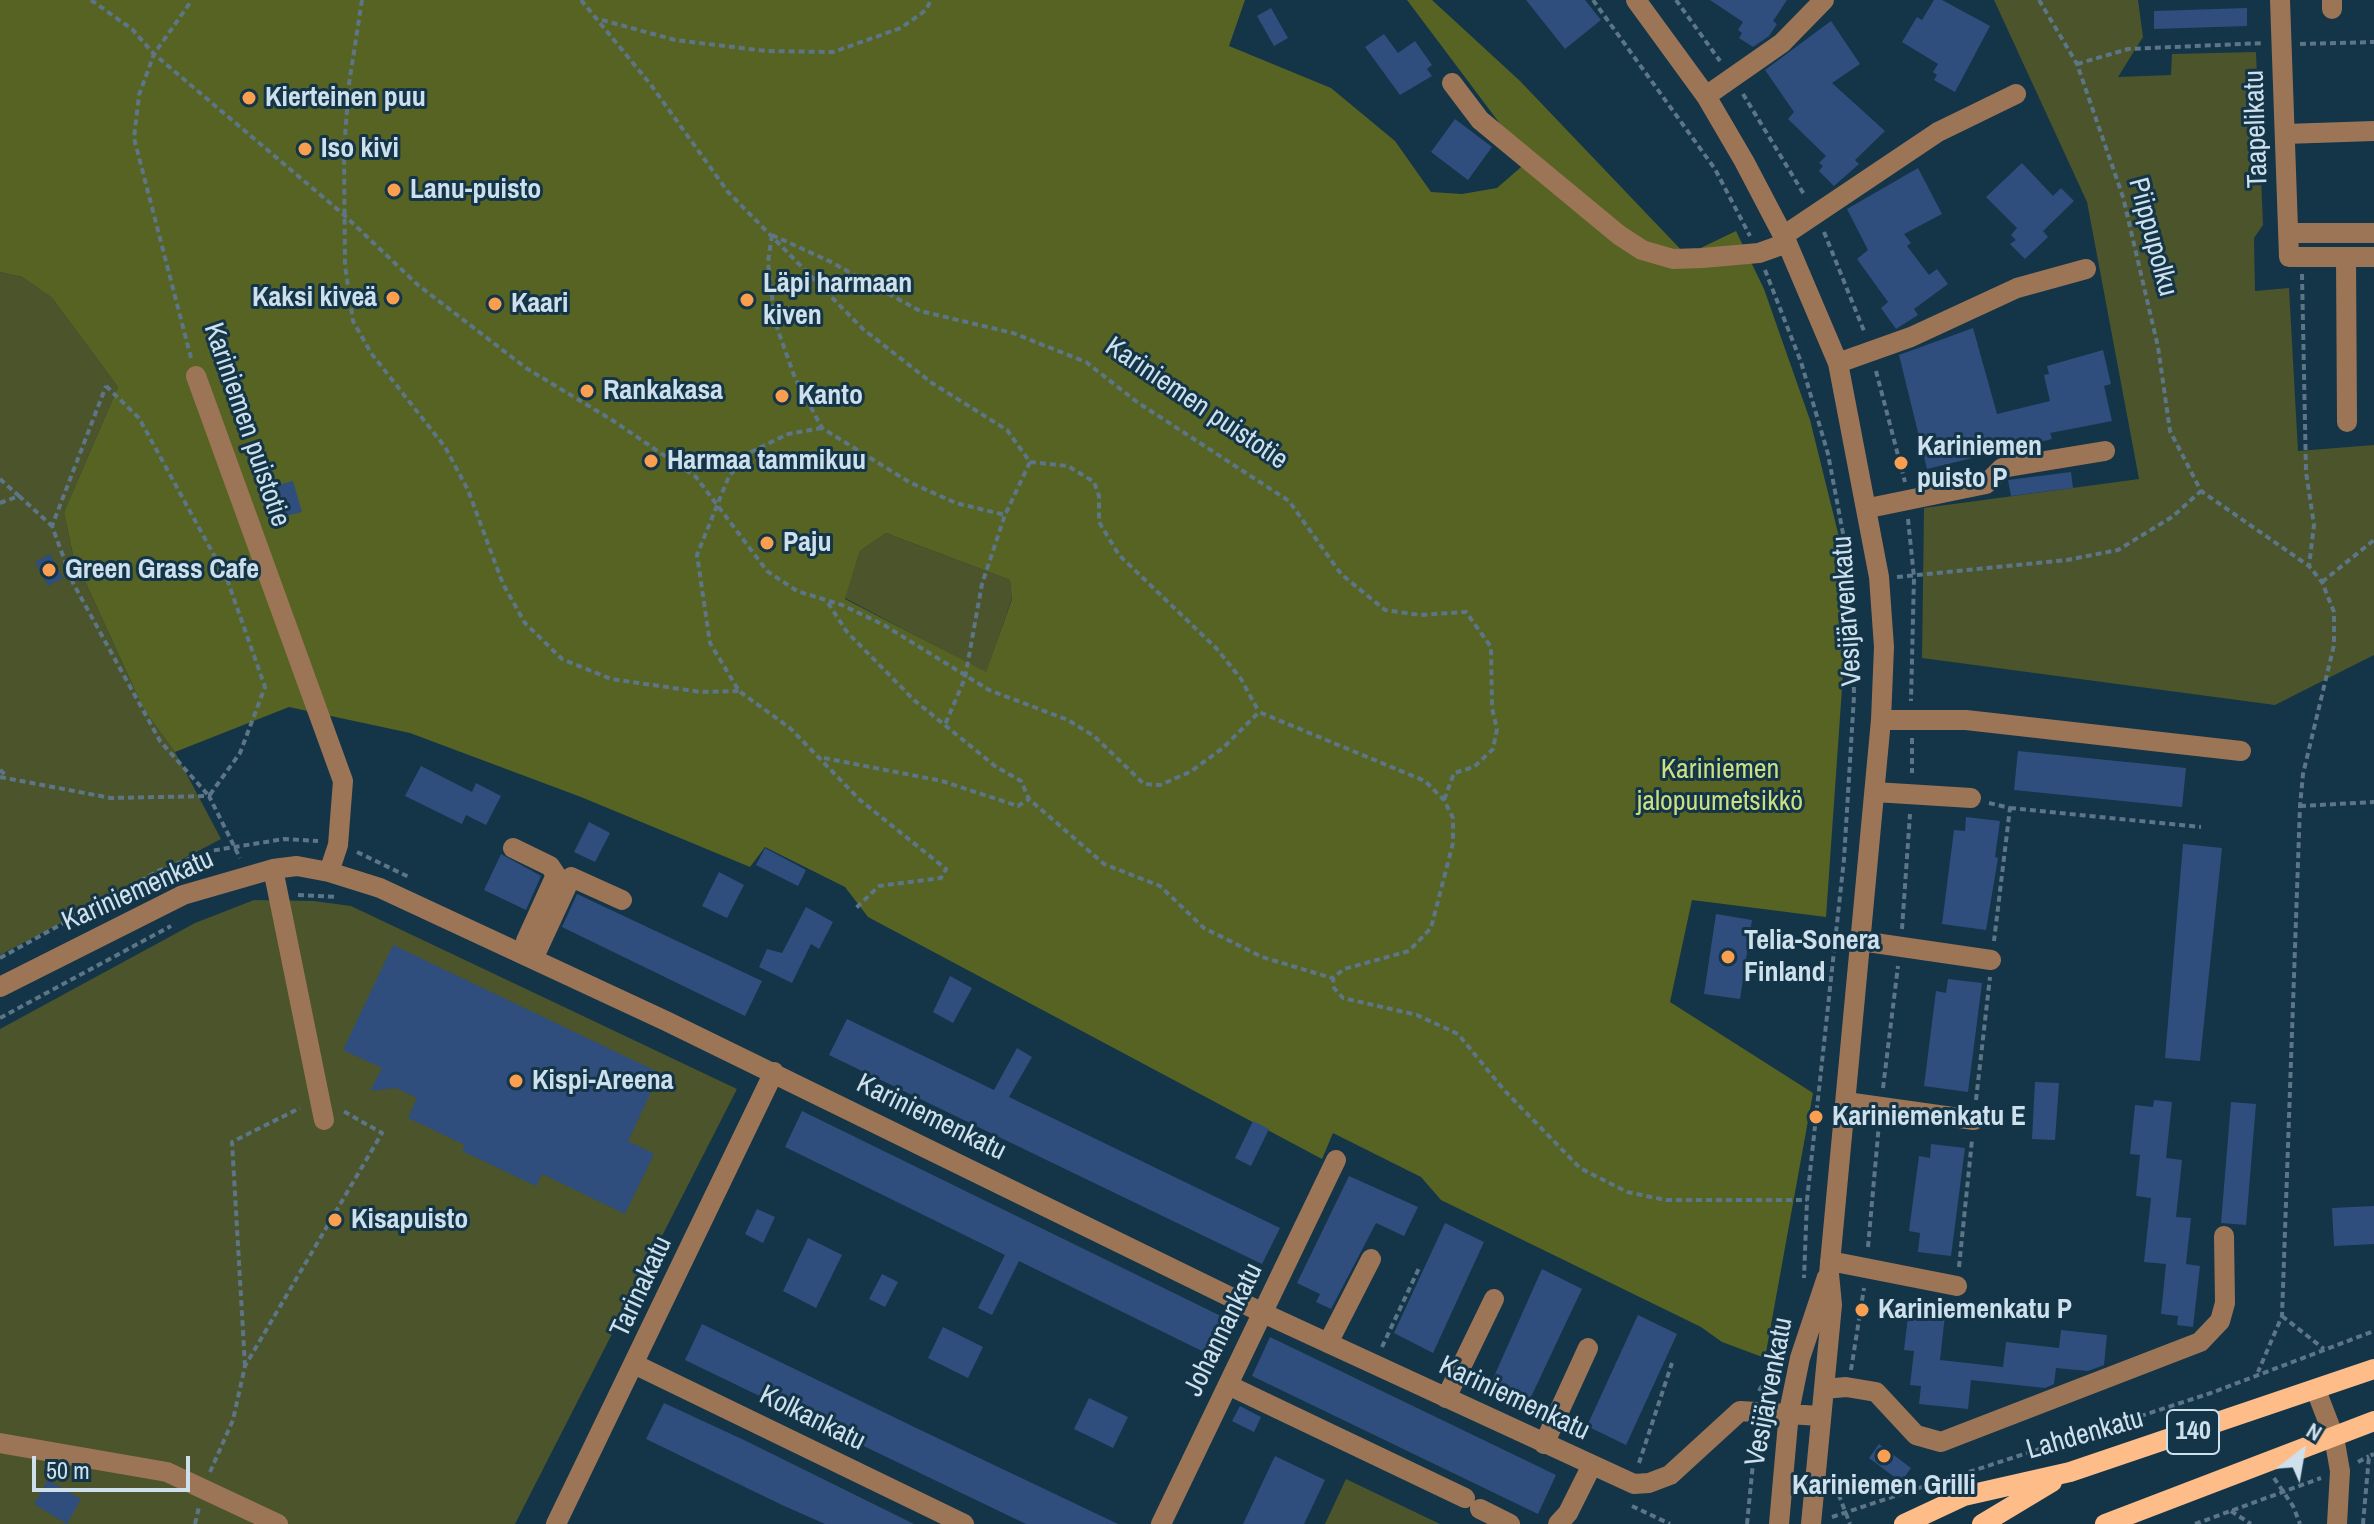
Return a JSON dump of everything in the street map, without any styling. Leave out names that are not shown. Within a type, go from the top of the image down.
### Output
[{"type":"main road","name":"Lahdenkatu","points":[[1904,1524],[1964,1496],[2070,1472],[2374,1369]]},
{"type":"main road","name":"140","points":[[2105,1524],[2374,1421]]},
{"type":"main road","points":[[1982,1524],[2070,1472]]},
{"type":"street","name":"Vesijärvenkatu","points":[[1636,0],[1706,96],[1785,240],[1838,363],[1869,508],[1879,577],[1884,647],[1881,720],[1830,1267],[1832,1305],[1820,1416],[1817,1522]]},
{"type":"street","points":[[1706,96],[1782,43],[1824,0]]},
{"type":"street","name":"Taapelikatu","points":[[2280,0],[2289,257],[2346,257]]},
{"type":"street","points":[[1452,83],[1480,120],[1619,235],[1642,250],[1673,259],[1759,253],[1785,240],[1938,132],[2016,94]]},
{"type":"street","points":[[2285,134],[2374,131]]},
{"type":"street","points":[[2289,233],[2374,233]]},
{"type":"street","points":[[2347,422],[2346,257],[2374,257]]},
{"type":"street","points":[[1838,363],[1911,337],[2017,288],[2086,269]]},
{"type":"street","name":"Kariniemen puistotie","points":[[196,376],[343,781],[338,845],[329,872]]},
{"type":"street","points":[[1869,508],[1986,484],[2002,468],[2105,451]]},
{"type":"street","points":[[1881,720],[1966,720],[2241,751]]},
{"type":"street","points":[[1875,792],[1971,798]]},
{"type":"street","points":[[513,848],[550,866],[556,875],[526,956]]},
{"type":"street","name":"Kariniemenkatu","points":[[0,987],[183,895],[273,869],[297,866],[329,872],[380,888],[774,1072],[1263,1313],[1634,1484],[1649,1483],[1670,1475],[1740,1411],[1760,1400],[1789,1412],[1820,1416]]},
{"type":"street","points":[[273,869],[324,1120]]},
{"type":"street","points":[[526,956],[571,877],[622,900]]},
{"type":"street","points":[[1861,941],[1991,960]]},
{"type":"street","name":"Tarinakatu","points":[[556,1524],[636,1365],[774,1072]]},
{"type":"street","points":[[1846,1102],[1880,1110],[1974,1120]]},
{"type":"street","name":"Johannankatu","points":[[1161,1524],[1336,1160]]},
{"type":"street","points":[[1824,1389],[1846,1387],[1876,1392],[1916,1435],[1941,1442],[2200,1342],[2220,1321],[2225,1303],[2224,1236]]},
{"type":"street","points":[[1328,1343],[1371,1259]]},
{"type":"street","points":[[1830,1267],[1866,1269],[1957,1286]]},
{"type":"street","name":"Vesijärvenkatu","points":[[1779,1524],[1789,1412],[1800,1358],[1830,1267]]},
{"type":"street","points":[[1446,1398],[1494,1299]]},
{"type":"street","points":[[1544,1444],[1588,1348]]},
{"type":"street","name":"Kolkankatu","points":[[636,1365],[964,1524]]},
{"type":"street","points":[[1228,1385],[1510,1524]]},
{"type":"street","points":[[2316,1390],[2334,1437],[2340,1471],[2337,1524]]},
{"type":"street","points":[[0,1443],[167,1472],[278,1524]]},
{"type":"street","points":[[1558,1524],[1568,1513],[1592,1465]]},
{"type":"path","points":[[91,0],[132,29],[154,54],[343,214],[418,285],[526,368],[612,420],[696,477],[767,571],[797,591],[884,625],[965,678],[1068,720],[1094,736],[1144,784],[1160,785],[1190,772],[1223,748],[1259,712]]},
{"type":"path","name":"Kariniemen puistotie","points":[[192,0],[154,54],[139,95],[134,138],[196,376]]},
{"type":"path","points":[[362,0],[349,84],[343,214],[348,297],[353,321],[371,353],[445,447],[468,490],[503,584],[525,623],[562,659],[611,679],[701,692],[739,691]]},
{"type":"path","name":"Kariniemen puistotie","points":[[581,0],[600,19],[728,192],[863,329],[932,383],[1007,430],[1030,462]]},
{"type":"path","points":[[600,19],[675,40],[766,51],[833,52],[901,28],[926,10],[931,0]]},
{"type":"path","points":[[1593,0],[1715,169],[1759,253],[1801,362],[1828,454],[1852,581],[1854,696],[1844,859],[1807,1200],[1803,1293]]},
{"type":"path","name":"Piippupolku","points":[[2039,0],[2077,64],[2123,197],[2143,275],[2170,431],[2201,491]]},
{"type":"path","points":[[2292,45],[2374,42]]},
{"type":"path","points":[[2077,64],[2128,49],[2266,43]]},
{"type":"path","points":[[772,235],[768,262],[775,322],[795,378],[822,428],[909,482],[956,503],[1005,515]]},
{"type":"path","name":"Kariniemen puistotie","points":[[772,235],[829,261],[920,311],[1013,333],[1086,362],[1137,402],[1289,501],[1341,574],[1385,610],[1420,615],[1466,612],[1491,647],[1492,708],[1497,729],[1493,749],[1474,767],[1454,773],[1444,800]]},
{"type":"path","points":[[2302,286],[2306,472],[2314,525],[2309,566]]},
{"type":"path","points":[[52,526],[106,386],[139,418],[227,579],[265,687],[240,753],[209,796]]},
{"type":"path","points":[[822,428],[788,434],[751,452],[729,476],[715,504],[697,555],[710,643],[739,691],[790,728],[823,758],[860,800],[946,869],[941,878],[879,886],[854,910]]},
{"type":"path","points":[[944,727],[965,678],[982,584],[1005,515],[1030,462],[1068,466],[1094,482],[1099,496],[1099,522],[1119,555],[1217,649],[1241,679],[1259,712],[1425,781],[1444,800],[1453,818],[1453,843],[1431,928],[1409,951],[1344,969],[1333,978]]},
{"type":"path","points":[[0,479],[52,526],[73,583],[160,741],[209,796],[236,845],[246,876]]},
{"type":"path","points":[[1852,581],[2067,560],[2118,550],[2172,517],[2201,491],[2309,566],[2322,582],[2334,612],[2334,645],[2303,774],[2300,806],[2282,1316],[2258,1372]]},
{"type":"path","points":[[0,503],[19,496]]},
{"type":"path","points":[[2322,582],[2374,540]]},
{"type":"path","points":[[1851,1370],[1866,1269],[1880,1110],[1900,947],[1911,796],[1914,577]]},
{"type":"path","points":[[827,601],[847,632],[944,727],[1021,781],[1029,799],[1104,864],[1160,886],[1204,928],[1262,957],[1333,978]]},
{"type":"path","points":[[823,758],[942,781],[1018,806],[1029,799]]},
{"type":"path","points":[[0,770],[7,776]]},
{"type":"path","points":[[0,777],[111,798],[209,796]]},
{"type":"path","points":[[1971,798],[2010,808],[2201,827]]},
{"type":"path","points":[[2300,806],[2374,802]]},
{"type":"path","points":[[1957,1286],[2010,808]]},
{"type":"path","points":[[0,1018],[173,925]]},
{"type":"path","points":[[1333,978],[1334,988],[1343,998],[1417,1015],[1458,1034],[1504,1090],[1580,1168],[1627,1192],[1666,1200],[1807,1200]]},
{"type":"path","points":[[195,1524],[203,1489],[233,1420],[245,1366],[232,1142],[320,1099],[382,1133],[245,1366]]},
{"type":"path","points":[[1382,1347],[1420,1266]]},
{"type":"path","points":[[2282,1316],[2324,1349]]},
{"type":"path","points":[[1817,1522],[2243,1381],[2258,1372],[2374,1331]]},
{"type":"path","points":[[1638,1468],[1642,1446],[1672,1363]]},
{"type":"path","points":[[2243,1381],[2251,1413]]},
{"type":"path","points":[[1747,1524],[1760,1400]]},
{"type":"path","points":[[2195,1524],[2340,1471],[2372,1455]]},
{"type":"path","points":[[2363,1524],[2372,1455]]},
{"type":"path","points":[[2265,1462],[2281,1492],[2293,1506],[2300,1524]]},
{"type":"path","points":[[1628,1504],[1670,1524]]},
{"type":"path","points":[[2231,1511],[2251,1524]]},
{"type":"path","points":[[1845,1512],[1850,1524]]},
{"type":"green space","name":"Kariniemen jalopuumetsikkö","points":[[0,0],[1245,0],[1229,46],[1331,88],[1395,141],[1431,192],[1462,194],[1497,188],[1528,161],[1407,0],[1432,0],[1520,81],[1686,255],[1736,231],[1764,289],[1810,420],[1841,545],[1846,631],[1826,917],[1692,900],[1670,1002],[1813,1093],[1765,1358],[1722,1342],[1701,1327],[1441,1200],[1421,1177],[1333,1133],[1322,1159],[868,917],[845,887],[765,847],[750,867],[581,797],[410,733],[289,707],[175,752],[144,710],[73,555],[64,512],[118,387],[52,298],[22,277],[0,272]],"holes":[[[886,533],[1010,580],[1012,599],[986,672],[845,599],[860,551]]]},
{"type":"green space","points":[[1994,0],[2138,0],[2143,37],[2118,77],[2171,75],[2172,54],[2256,52],[2263,225],[2254,238],[2255,291],[2289,288],[2298,451],[2374,445],[2374,655],[2275,705],[1922,658],[1924,508],[2139,479],[2087,202]]},
{"type":"green space","points":[[0,272],[22,277],[52,298],[118,387],[64,512],[73,555],[144,710],[175,752],[221,839],[0,955]]},
{"type":"green space","points":[[886,533],[1010,580],[1012,598],[986,673],[845,598],[860,551]]},
{"type":"green space","name":"Kisapuisto","points":[[254,900],[314,901],[351,906],[737,1089],[515,1524],[0,1524],[0,1029],[195,923]]},
{"type":"green space","points":[[1346,1479],[1440,1524],[1325,1524]]},
{"type":"building","points":[[1526,0],[1585,0],[1601,20],[1565,49]]},
{"type":"building","points":[[1710,0],[1787,0],[1773,21],[1777,24],[1769,36],[1753,47],[1739,38],[1742,33],[1738,30],[1743,22]]},
{"type":"building","points":[[1934,0],[1942,0],[1990,26],[1955,92],[1934,80],[1937,75],[1933,72],[1938,64],[1902,42],[1917,17],[1922,20]]},
{"type":"building","points":[[1271,8],[1288,38],[1274,46],[1257,16]]},
{"type":"building","points":[[2247,8],[2247,26],[2154,29],[2154,11]]},
{"type":"building","points":[[1831,21],[1860,64],[1832,83],[1885,131],[1855,160],[1859,164],[1834,186],[1819,171],[1823,166],[1819,163],[1826,156],[1788,119],[1794,112],[1765,70]]},
{"type":"building","points":[[1384,34],[1398,53],[1415,41],[1432,65],[1427,69],[1432,76],[1400,95],[1365,47]]},
{"type":"building","points":[[1455,119],[1492,147],[1468,180],[1431,152]]},
{"type":"building","points":[[2022,163],[2053,196],[2061,188],[2074,201],[2043,231],[2048,237],[2025,259],[2010,244],[2016,240],[2011,235],[2017,228],[1986,197]]},
{"type":"building","points":[[1918,168],[1942,214],[1904,234],[1911,243],[1907,246],[1929,275],[1937,269],[1948,284],[1914,309],[1918,315],[1896,329],[1881,308],[1888,302],[1857,259],[1868,250],[1847,209]]},
{"type":"building","points":[[1973,328],[1997,414],[2050,401],[2044,375],[2049,374],[2047,366],[2103,350],[2111,384],[2104,386],[2112,421],[2050,433],[2052,439],[1927,469],[1899,355]]},
{"type":"building","points":[[2071,472],[2073,488],[2011,496],[2008,480]]},
{"type":"building","points":[[293,481],[302,512],[270,520],[262,489]]},
{"type":"building","name":"Green Grass Cafe","points":[[50,554],[63,578],[48,586],[35,562]]},
{"type":"building","points":[[2018,751],[2186,768],[2182,807],[2014,790]]},
{"type":"building","points":[[421,766],[472,792],[476,783],[501,796],[486,825],[466,815],[462,824],[405,796]]},
{"type":"building","points":[[1966,817],[2000,821],[1995,857],[1998,858],[1986,930],[1942,924],[1954,830],[1965,831]]},
{"type":"building","points":[[589,822],[610,833],[595,862],[574,852]]},
{"type":"building","points":[[2183,844],[2222,848],[2200,1061],[2165,1058]]},
{"type":"building","points":[[765,848],[806,870],[798,886],[756,865]]},
{"type":"building","points":[[501,854],[541,876],[526,910],[484,890]]},
{"type":"building","points":[[719,872],[744,885],[727,918],[702,906]]},
{"type":"building","points":[[577,894],[762,981],[745,1016],[562,927]]},
{"type":"building","points":[[806,907],[833,922],[819,949],[811,944],[792,983],[759,967],[767,949],[782,953]]},
{"type":"building","name":"Telia-Sonera Finland","points":[[1716,914],[1752,920],[1740,999],[1704,994]]},
{"type":"building","name":"Kispi-Areena","points":[[393,945],[660,1073],[628,1141],[654,1154],[625,1214],[542,1174],[536,1186],[462,1151],[465,1145],[408,1118],[417,1098],[396,1088],[370,1091],[382,1068],[343,1050]]},
{"type":"building","points":[[950,976],[972,988],[953,1023],[933,1012]]},
{"type":"building","points":[[1948,979],[1982,983],[1968,1092],[1924,1086],[1936,991],[1946,993]]},
{"type":"building","points":[[847,1019],[994,1090],[1017,1048],[1032,1057],[1009,1097],[1280,1228],[1262,1264],[829,1055]]},
{"type":"building","points":[[2035,1082],[2059,1083],[2055,1140],[2032,1139]]},
{"type":"building","points":[[2154,1100],[2172,1102],[2166,1158],[2182,1160],[2176,1217],[2191,1218],[2186,1264],[2200,1266],[2193,1327],[2177,1325],[2178,1316],[2161,1314],[2166,1264],[2144,1262],[2151,1198],[2136,1196],[2140,1155],[2130,1154],[2135,1105],[2153,1107]]},
{"type":"building","points":[[2231,1102],[2256,1104],[2246,1225],[2221,1223]]},
{"type":"building","points":[[802,1111],[1229,1320],[1212,1356],[1019,1261],[992,1315],[978,1308],[1005,1255],[785,1147]]},
{"type":"building","points":[[1253,1121],[1269,1129],[1251,1166],[1235,1158]]},
{"type":"building","points":[[1931,1144],[1965,1148],[1951,1256],[1918,1252],[1920,1233],[1909,1231],[1919,1156],[1930,1158]]},
{"type":"building","points":[[1349,1176],[1418,1207],[1404,1236],[1376,1223],[1331,1309],[1316,1302],[1320,1294],[1297,1283]]},
{"type":"building","points":[[2374,1206],[2374,1244],[2334,1246],[2332,1208]]},
{"type":"building","points":[[757,1209],[775,1217],[763,1243],[745,1234]]},
{"type":"building","points":[[1445,1223],[1484,1242],[1433,1353],[1394,1333]]},
{"type":"building","points":[[808,1238],[842,1255],[816,1308],[783,1291]]},
{"type":"building","points":[[1542,1269],[1582,1289],[1530,1399],[1492,1381]]},
{"type":"building","points":[[882,1274],[898,1282],[885,1307],[869,1299]]},
{"type":"building","points":[[1922,1303],[1946,1306],[1940,1360],[2003,1367],[2006,1342],[2059,1348],[2061,1330],[2107,1335],[2104,1365],[2088,1371],[2056,1368],[2054,1384],[2045,1388],[1971,1380],[1968,1409],[1919,1404],[1921,1386],[1910,1385],[1914,1351],[1904,1350],[1909,1308],[1921,1309]]},
{"type":"building","points":[[1638,1315],[1677,1334],[1626,1445],[1587,1426]]},
{"type":"building","points":[[702,1324],[1118,1524],[1026,1524],[745,1389],[685,1360]]},
{"type":"building","points":[[943,1327],[983,1347],[968,1378],[928,1358]]},
{"type":"building","points":[[1270,1337],[1556,1475],[1538,1514],[1252,1376]]},
{"type":"building","points":[[1089,1398],[1128,1417],[1113,1448],[1074,1429]]},
{"type":"building","points":[[664,1403],[914,1524],[825,1524],[782,1505],[646,1439]]},
{"type":"building","points":[[1240,1406],[1261,1417],[1254,1432],[1232,1421]]},
{"type":"building","points":[[1879,1444],[1911,1468],[1901,1482],[1869,1458]]},
{"type":"building","points":[[1275,1456],[1325,1480],[1304,1524],[1243,1524]]},
{"type":"building","points":[[48,1480],[81,1499],[67,1524],[34,1504]]},
{"type":"place","name":"Kierteinen puu","points":[[249,98]]},
{"type":"place","name":"Iso kivi","points":[[305,149]]},
{"type":"place","name":"Lanu-puisto","points":[[394,190]]},
{"type":"place","name":"Kaksi kiveä","points":[[393,298]]},
{"type":"place","name":"Läpi harmaan kiven","points":[[747,300]]},
{"type":"place","name":"Kaari","points":[[495,304]]},
{"type":"place","name":"Rankakasa","points":[[587,391]]},
{"type":"place","name":"Kanto","points":[[782,396]]},
{"type":"place","name":"Harmaa tammikuu","points":[[651,461]]},
{"type":"place","name":"Kariniemen puisto P","points":[[1901,463]]},
{"type":"place","name":"Paju","points":[[767,543]]},
{"type":"place","name":"Green Grass Cafe","points":[[49,570]]},
{"type":"place","name":"Telia-Sonera Finland","points":[[1728,957]]},
{"type":"place","name":"Kispi-Areena","points":[[516,1081]]},
{"type":"place","name":"Kariniemenkatu E","points":[[1816,1117]]},
{"type":"place","name":"Kisapuisto","points":[[335,1220]]},
{"type":"place","name":"Kariniemenkatu P","points":[[1862,1310]]},
{"type":"place","name":"Kariniemen Grilli","points":[[1884,1456]]}]
